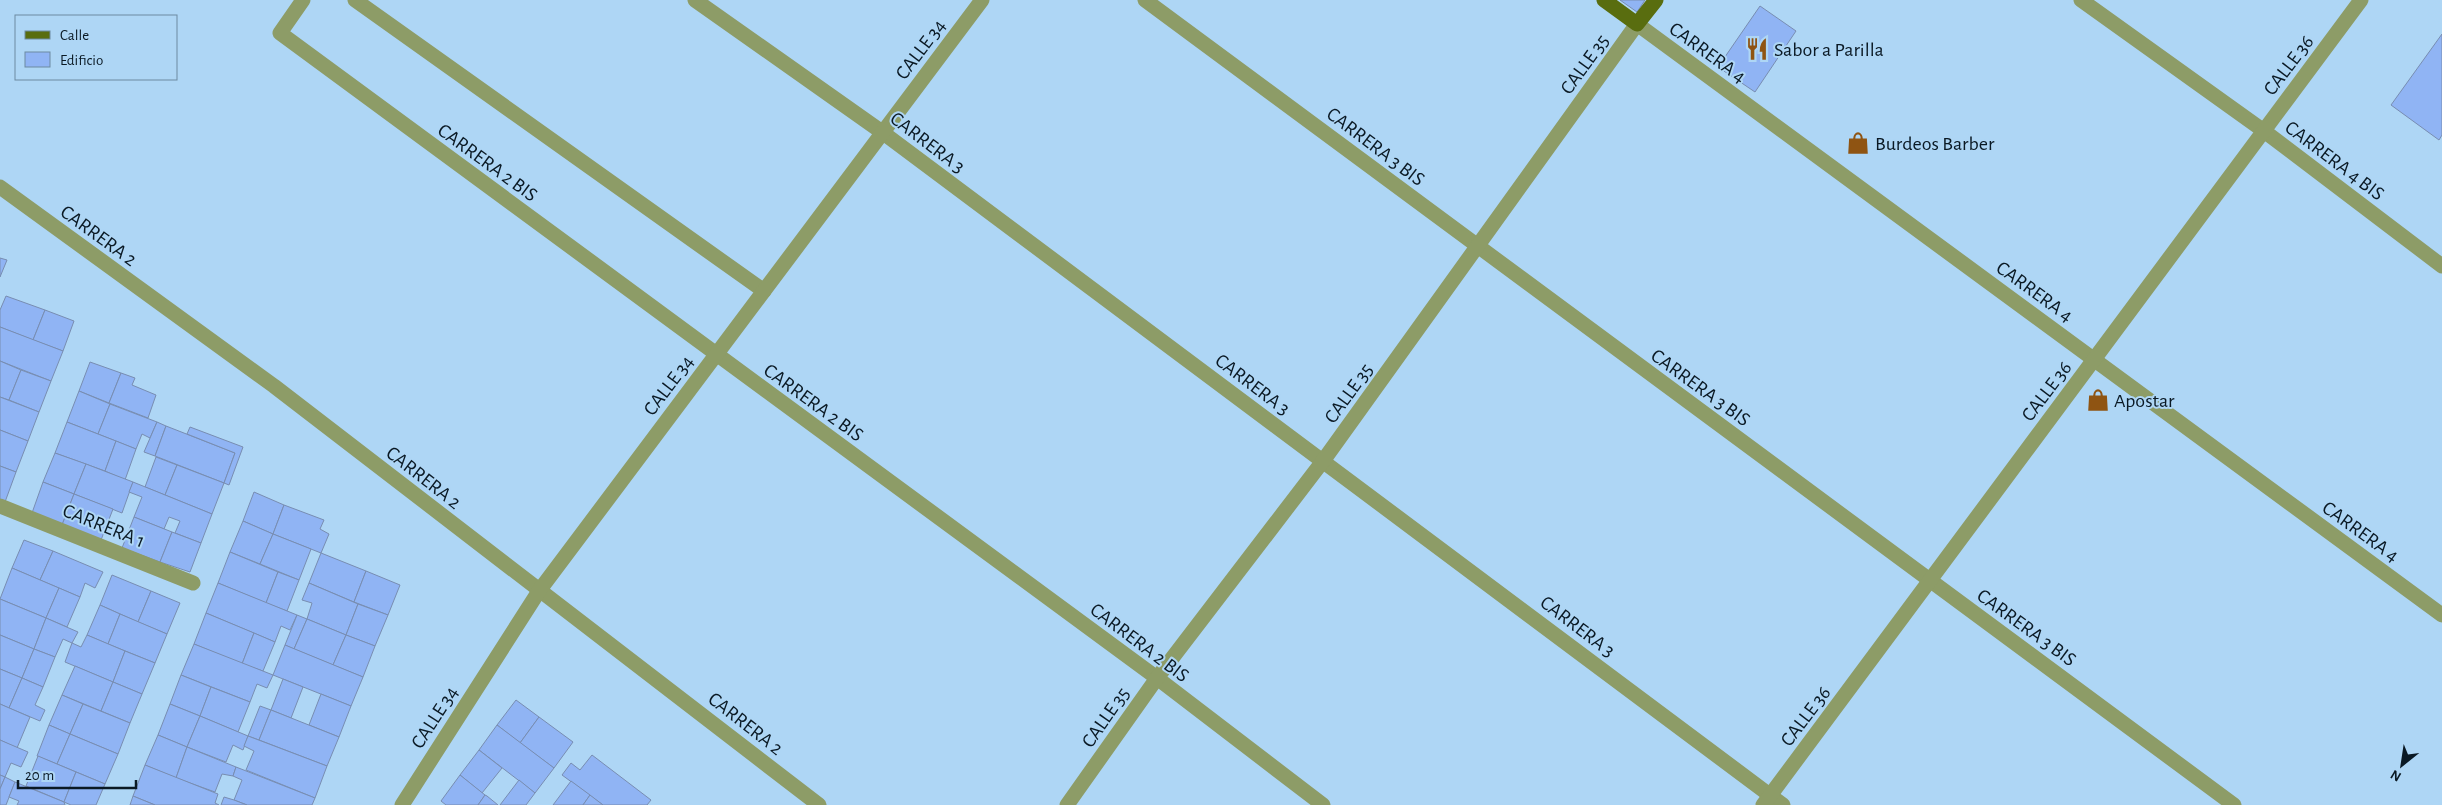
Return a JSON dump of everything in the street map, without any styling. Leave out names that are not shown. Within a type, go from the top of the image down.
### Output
[{"type":"main road","name":"CARRERA 4","points":[[1604,0],[1637,24]]},
{"type":"main road","name":"CALLE 35","points":[[1637,24],[1656,0]]},
{"type":"street","name":"CARRERA 2 BIS","points":[[303,0],[280,33],[1157,678],[1323,805]]},
{"type":"street","points":[[355,0],[764,291]]},
{"type":"street","name":"CARRERA 3","points":[[695,0],[882,132],[1323,462],[1767,800],[1783,805]]},
{"type":"street","name":"CALLE 34","points":[[402,805],[539,591],[982,0]]},
{"type":"street","name":"CARRERA 3 BIS","points":[[1145,0],[2234,805]]},
{"type":"street","name":"CARRERA 4 BIS","points":[[2081,0],[2264,131],[2442,266]]},
{"type":"street","name":"CALLE 36","points":[[1767,800],[2361,0]]},
{"type":"street","name":"CALLE 35","points":[[1067,805],[1157,678],[1323,462],[1637,24]]},
{"type":"street","name":"CARRERA 4","points":[[1637,24],[2442,615]]},
{"type":"street","name":"CARRERA 2","points":[[0,186],[274,386],[819,805]]},
{"type":"street","name":"CARRERA 1","points":[[0,506],[193,583]]},
{"type":"building","points":[[1620,0],[1645,0],[1637,12]]},
{"type":"building","name":"Sabor a Parilla","points":[[1760,6],[1796,31],[1755,92],[1718,67]]},
{"type":"building","points":[[2442,34],[2442,135],[2439,140],[2391,105]]},
{"type":"building","points":[[0,258],[7,260],[0,277]]},
{"type":"building","points":[[6,296],[45,310],[33,340],[0,327],[0,310]]},
{"type":"building","points":[[45,310],[74,321],[63,351],[33,340]]},
{"type":"building","points":[[0,327],[63,351],[51,381],[0,361]]},
{"type":"building","points":[[0,361],[21,370],[9,400],[0,397]]},
{"type":"building","points":[[90,362],[121,373],[109,403],[79,391]]},
{"type":"building","points":[[21,370],[51,381],[39,412],[9,400]]},
{"type":"building","points":[[121,373],[135,378],[132,385],[156,395],[148,418],[109,403]]},
{"type":"building","points":[[79,391],[110,404],[98,434],[67,422]]},
{"type":"building","points":[[0,397],[39,412],[28,441],[0,430]]},
{"type":"building","points":[[110,404],[157,422],[150,438],[142,434],[136,449],[98,434]]},
{"type":"building","points":[[67,422],[116,441],[105,471],[55,453]]},
{"type":"building","points":[[157,422],[166,426],[155,456],[144,452]]},
{"type":"building","points":[[166,426],[235,453],[224,483],[155,456]]},
{"type":"building","points":[[190,427],[243,447],[229,485],[224,483],[235,453],[187,434]]},
{"type":"building","points":[[0,430],[28,441],[16,472],[0,466]]},
{"type":"building","points":[[116,441],[136,449],[125,480],[105,471]]},
{"type":"building","points":[[55,453],[86,464],[74,494],[43,482]]},
{"type":"building","points":[[156,457],[177,465],[165,495],[145,487]]},
{"type":"building","points":[[86,464],[133,482],[122,513],[74,494]]},
{"type":"building","points":[[177,465],[224,483],[212,514],[165,495]]},
{"type":"building","points":[[0,466],[16,472],[5,502],[0,500]]},
{"type":"building","points":[[43,482],[74,494],[62,525],[32,513]]},
{"type":"building","points":[[133,482],[212,514],[201,543],[175,533],[180,521],[169,517],[164,529],[134,517],[142,497],[129,492]]},
{"type":"building","points":[[254,492],[284,505],[273,534],[243,521]]},
{"type":"building","points":[[74,494],[113,509],[101,540],[62,525]]},
{"type":"building","points":[[284,505],[324,520],[320,529],[329,534],[321,553],[273,534]]},
{"type":"building","points":[[134,517],[172,532],[160,562],[122,548]]},
{"type":"building","points":[[243,521],[273,534],[260,564],[230,552]]},
{"type":"building","points":[[172,532],[201,543],[190,572],[160,562]]},
{"type":"building","points":[[273,534],[311,549],[299,580],[260,564]]},
{"type":"building","points":[[24,540],[53,551],[40,580],[12,568]]},
{"type":"building","points":[[53,551],[103,572],[95,588],[85,583],[80,597],[40,580]]},
{"type":"building","points":[[230,552],[278,572],[266,603],[218,583]]},
{"type":"building","points":[[321,553],[366,571],[354,602],[309,583]]},
{"type":"building","points":[[12,568],[59,588],[46,618],[0,599]]},
{"type":"building","points":[[366,571],[400,585],[388,615],[354,602]]},
{"type":"building","points":[[278,572],[299,580],[287,611],[266,603]]},
{"type":"building","points":[[112,575],[151,591],[138,622],[100,605]]},
{"type":"building","points":[[218,583],[297,615],[290,630],[281,626],[275,642],[206,613]]},
{"type":"building","points":[[309,583],[358,604],[346,635],[307,619],[312,603],[302,600]]},
{"type":"building","points":[[59,588],[80,597],[67,627],[46,618]]},
{"type":"building","points":[[151,591],[180,603],[167,634],[138,622]]},
{"type":"building","points":[[0,599],[46,618],[34,649],[0,635]]},
{"type":"building","points":[[358,604],[388,615],[375,646],[346,635]]},
{"type":"building","points":[[100,605],[120,614],[108,644],[87,635]]},
{"type":"building","points":[[206,613],[254,633],[242,664],[194,644]]},
{"type":"building","points":[[120,614],[167,634],[155,663],[108,644]]},
{"type":"building","points":[[297,615],[307,619],[294,649],[285,645]]},
{"type":"building","points":[[46,618],[78,632],[72,643],[63,639],[55,657],[34,649]]},
{"type":"building","points":[[307,619],[346,635],[333,665],[294,649]]},
{"type":"building","points":[[254,633],[275,642],[263,671],[242,664]]},
{"type":"building","points":[[0,635],[34,649],[22,678],[0,669]]},
{"type":"building","points":[[87,635],[125,651],[113,682],[65,662],[72,643],[81,647]]},
{"type":"building","points":[[346,635],[375,646],[363,677],[333,665]]},
{"type":"building","points":[[194,644],[273,675],[267,688],[257,684],[250,702],[181,675]]},
{"type":"building","points":[[285,645],[363,677],[351,706],[273,675]]},
{"type":"building","points":[[34,649],[55,657],[43,687],[22,678]]},
{"type":"building","points":[[125,651],[155,663],[142,694],[113,682]]},
{"type":"building","points":[[75,666],[113,682],[101,711],[62,695]]},
{"type":"building","points":[[0,669],[22,678],[9,708],[0,704]]},
{"type":"building","points":[[181,675],[211,687],[200,716],[170,704]]},
{"type":"building","points":[[22,678],[43,687],[35,705],[45,710],[40,721],[9,708]]},
{"type":"building","points":[[283,679],[303,687],[291,718],[271,710]]},
{"type":"building","points":[[113,682],[142,694],[130,723],[101,711]]},
{"type":"building","points":[[211,687],[250,702],[238,732],[200,716]]},
{"type":"building","points":[[321,694],[351,706],[339,737],[309,725]]},
{"type":"building","points":[[62,695],[83,704],[70,734],[49,725]]},
{"type":"building","points":[[516,700],[539,717],[520,743],[497,725]]},
{"type":"building","points":[[0,704],[30,717],[17,748],[0,740]]},
{"type":"building","points":[[83,704],[130,723],[118,754],[70,734]]},
{"type":"building","points":[[170,704],[200,716],[187,747],[158,735]]},
{"type":"building","points":[[260,706],[271,710],[259,740],[248,736]]},
{"type":"building","points":[[271,710],[339,737],[327,766],[259,740]]},
{"type":"building","points":[[200,716],[248,736],[243,750],[233,745],[226,762],[187,747]]},
{"type":"building","points":[[539,717],[573,742],[554,768],[520,743]]},
{"type":"building","points":[[49,725],[70,734],[57,764],[37,756]]},
{"type":"building","points":[[497,725],[554,768],[535,793],[479,750]]},
{"type":"building","points":[[70,734],[118,754],[105,784],[57,764]]},
{"type":"building","points":[[158,735],[187,747],[176,778],[145,765]]},
{"type":"building","points":[[248,736],[327,766],[315,798],[246,770],[254,751],[244,746]]},
{"type":"building","points":[[0,740],[28,752],[21,767],[11,763],[5,777],[0,775]]},
{"type":"building","points":[[187,747],[236,767],[233,776],[222,774],[215,792],[176,778]]},
{"type":"building","points":[[479,750],[502,768],[482,793],[460,775]]},
{"type":"building","points":[[592,755],[651,800],[647,805],[603,805],[562,775],[571,763],[580,770]]},
{"type":"building","points":[[38,756],[76,772],[64,802],[26,786]]},
{"type":"building","points":[[145,765],[218,794],[215,803],[219,805],[155,805],[133,796]]},
{"type":"building","points":[[236,767],[315,798],[312,805],[247,805],[234,800],[242,780],[233,776]]},
{"type":"building","points":[[76,772],[105,784],[96,805],[71,805],[64,802]]},
{"type":"building","points":[[0,775],[5,777],[0,789]]},
{"type":"building","points":[[460,775],[485,795],[478,805],[446,805],[441,801]]},
{"type":"building","points":[[5,777],[15,782],[6,805],[0,805],[0,789]]},
{"type":"building","points":[[519,780],[535,793],[526,805],[500,805]]},
{"type":"building","points":[[571,781],[590,795],[583,805],[553,805]]},
{"type":"building","points":[[15,782],[64,802],[65,805],[17,805],[19,801],[9,797]]},
{"type":"building","points":[[485,795],[487,796],[498,805],[478,805]]},
{"type":"building","points":[[590,795],[603,805],[583,805]]},
{"type":"building","points":[[133,796],[155,805],[130,805]]},
{"type":"building","points":[[224,797],[234,800],[247,805],[221,805]]},
{"type":"place","name":"Sabor a Parilla","points":[[1757,49]]},
{"type":"place","name":"Burdeos Barber","points":[[1858,143]]},
{"type":"place","name":"Apostar","points":[[2098,400]]}]
